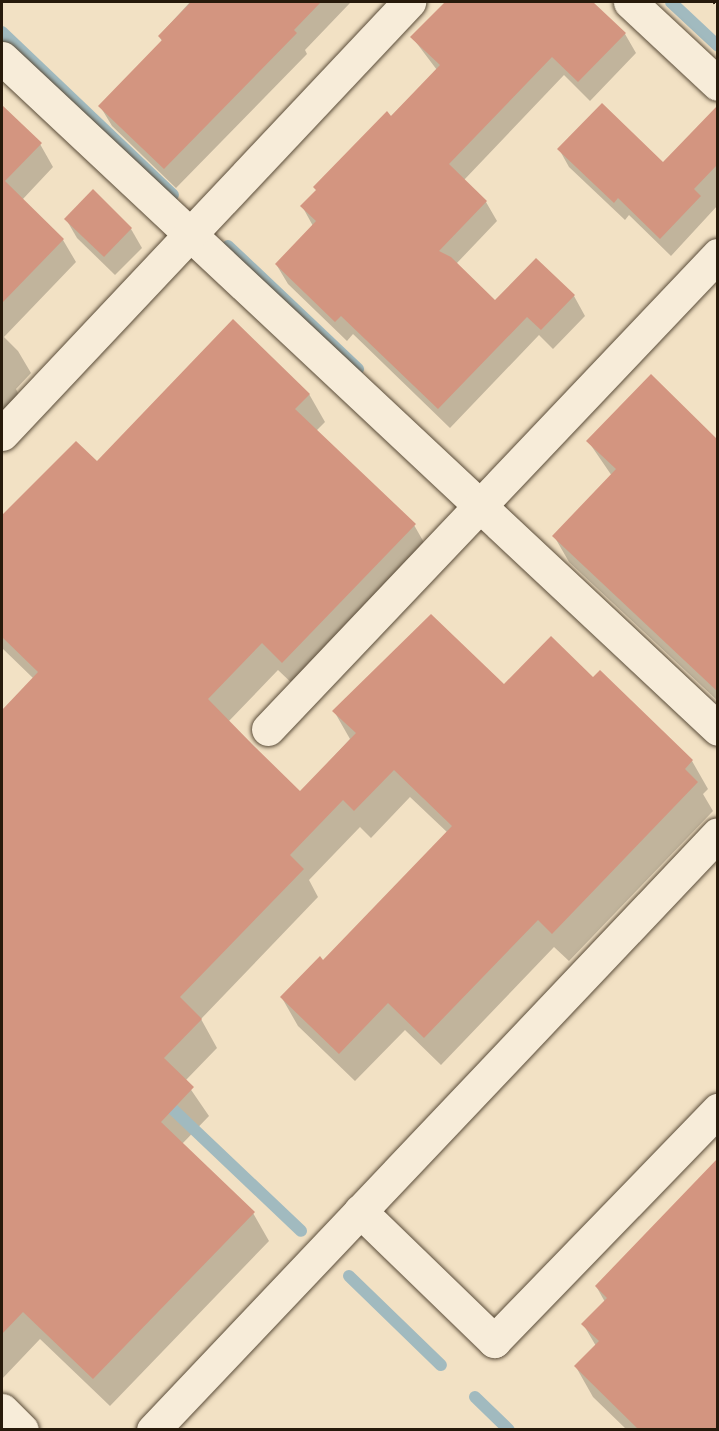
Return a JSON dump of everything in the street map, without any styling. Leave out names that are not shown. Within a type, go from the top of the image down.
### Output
[{"type":"street","points":[[2,434],[409,2]]},
{"type":"street","points":[[630,2],[717,84]]},
{"type":"street","points":[[2,58],[717,729]]},
{"type":"street","points":[[268,729],[717,255]]},
{"type":"street","points":[[153,1430],[717,834]]},
{"type":"street","points":[[360,1211],[494,1341],[717,1110]]},
{"type":"street","points":[[2,1410],[22,1430]]},
{"type":"path","points":[[714,2],[717,5]]},
{"type":"building","points":[[191,2],[321,2],[294,30],[297,33],[164,169],[98,106],[162,40],[158,36]]},
{"type":"building","points":[[445,2],[593,2],[626,33],[578,82],[552,57],[449,164],[487,201],[439,251],[451,257],[495,300],[536,258],[575,295],[541,330],[527,317],[438,409],[341,316],[335,322],[275,264],[316,221],[300,206],[316,190],[313,187],[387,111],[391,116],[440,65],[410,37]]},
{"type":"building","points":[[602,103],[663,162],[717,106],[717,165],[694,189],[701,196],[660,239],[618,198],[614,203],[557,149]]},
{"type":"building","points":[[2,105],[42,143],[5,181],[64,239],[2,303]]},
{"type":"building","points":[[93,189],[132,228],[104,257],[64,219]]},
{"type":"building","points":[[233,319],[310,394],[295,409],[416,524],[282,663],[262,643],[208,699],[252,744],[300,791],[356,733],[332,711],[431,614],[504,684],[551,636],[593,677],[600,670],[693,760],[685,769],[698,782],[552,934],[538,920],[424,1038],[388,1003],[339,1054],[280,997],[320,956],[323,960],[452,826],[394,770],[354,811],[343,800],[290,855],[304,869],[180,997],[202,1019],[164,1058],[194,1087],[161,1122],[255,1212],[93,1379],[23,1312],[2,1334],[2,710],[38,672],[2,637],[2,515],[76,441],[97,461]]},
{"type":"building","points":[[651,374],[717,439],[717,691],[552,536],[616,469],[586,441]]},
{"type":"building","points":[[717,1159],[717,1430],[639,1430],[574,1366],[599,1341],[581,1324],[607,1298],[595,1286]]},
{"type":"waterway","points":[[671,2],[718,46]]},
{"type":"waterway","points":[[2,32],[173,195]]},
{"type":"waterway","points":[[228,246],[358,369]]},
{"type":"waterway","points":[[161,1098],[301,1231]]},
{"type":"waterway","points":[[349,1276],[441,1365]]},
{"type":"waterway","points":[[475,1397],[509,1430]]}]
